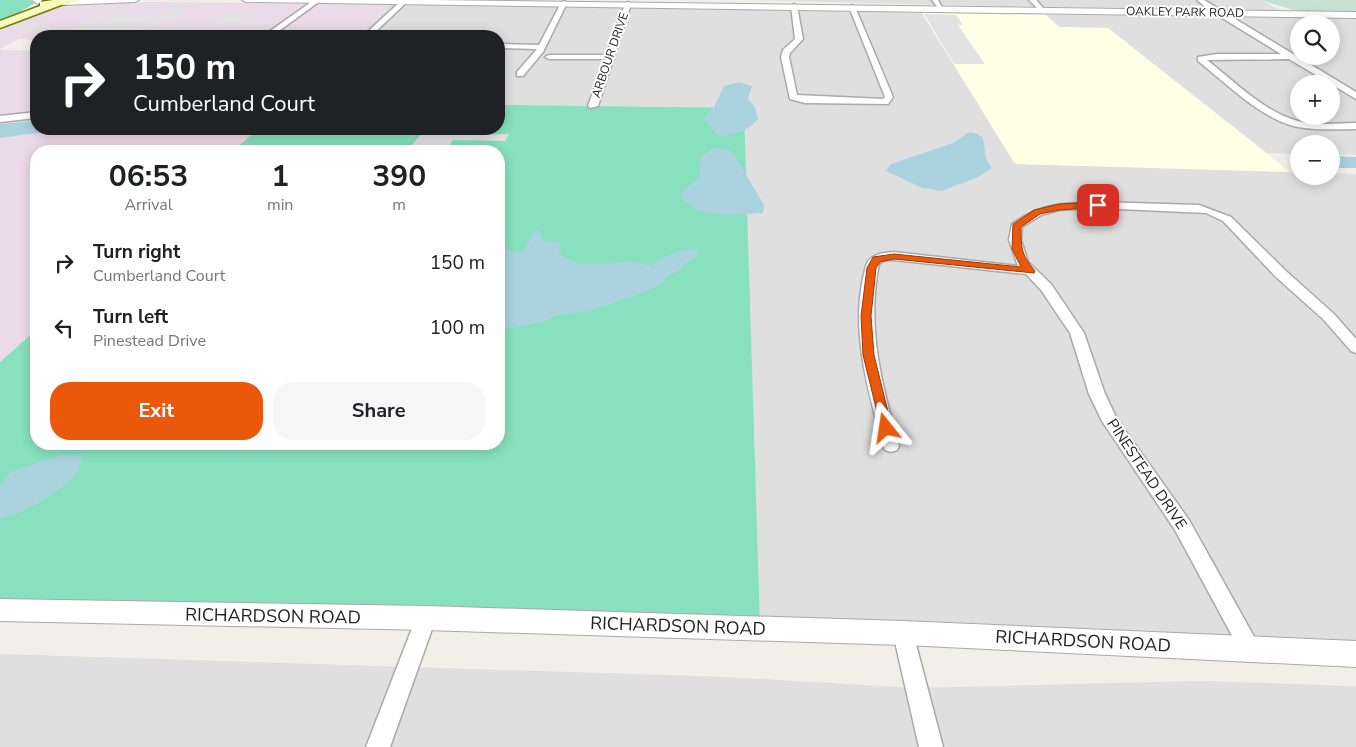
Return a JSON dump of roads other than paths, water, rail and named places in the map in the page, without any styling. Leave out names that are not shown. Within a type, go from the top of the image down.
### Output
[{"type":"main road","points":[[10,20],[77,0]]},
{"type":"main road","points":[[0,25],[38,1],[62,3]]},
{"type":"street","points":[[62,3],[135,0]]},
{"type":"street","name":"OAKLEY PARK ROAD","points":[[246,0],[607,2],[628,4],[741,2],[794,6],[1356,15]]},
{"type":"street","points":[[936,0],[941,8]]},
{"type":"street","points":[[1032,0],[1042,10]]},
{"type":"street","points":[[1200,0],[1217,13],[1290,56]]},
{"type":"street","points":[[276,30],[317,1]]},
{"type":"street","points":[[374,30],[405,2]]},
{"type":"street","points":[[520,74],[541,47],[564,3]]},
{"type":"street","name":"ARBOUR DRIVE","points":[[593,106],[628,4]]},
{"type":"street","points":[[794,6],[799,39],[786,52],[785,57],[793,97],[805,100],[888,101],[889,97],[852,7]]},
{"type":"street","points":[[505,46],[541,47]]},
{"type":"street","points":[[1290,57],[1217,56],[1201,59],[1235,86],[1286,120],[1306,125],[1356,126]]},
{"type":"street","points":[[549,57],[609,57]]},
{"type":"street","points":[[1304,65],[1356,96]]},
{"type":"street","points":[[0,119],[30,116]]},
{"type":"street","name":"PINESTEAD DRIVE","points":[[1250,649],[1182,525],[1110,421],[1098,394],[1077,333],[1061,307],[1022,263],[1016,249],[1016,226],[1037,212],[1085,205],[1205,208],[1227,219],[1329,318],[1356,348]]},
{"type":"street","points":[[891,446],[868,355],[866,316],[873,263],[881,257],[894,256],[1030,271]]},
{"type":"street","name":"RICHARDSON ROAD","points":[[0,610],[426,618],[903,633],[1356,654]]},
{"type":"street","points":[[378,747],[426,618]]},
{"type":"street","points":[[903,633],[931,747]]},
{"type":"water","points":[[739,82],[752,86],[748,99],[755,107],[758,119],[740,132],[718,136],[704,118],[715,106],[724,86]]},
{"type":"water","points":[[30,122],[30,134],[0,138],[0,124]]},
{"type":"water","points":[[969,132],[981,136],[988,162],[992,168],[978,177],[942,191],[922,188],[886,171],[891,164],[953,143]]},
{"type":"water","points":[[713,148],[732,151],[764,205],[763,213],[729,215],[707,212],[696,209],[680,195],[699,177],[700,158]]},
{"type":"water","points":[[1340,156],[1356,157],[1356,168],[1340,168]]},
{"type":"water","points":[[539,230],[544,241],[560,242],[559,252],[565,258],[581,264],[628,262],[652,266],[661,258],[683,250],[701,249],[680,270],[671,274],[656,287],[589,311],[559,315],[542,322],[505,328],[505,250],[521,252],[527,246],[533,232]]},
{"type":"water","points":[[61,455],[82,456],[78,471],[72,478],[64,486],[31,507],[0,519],[0,487],[10,472]]}]
